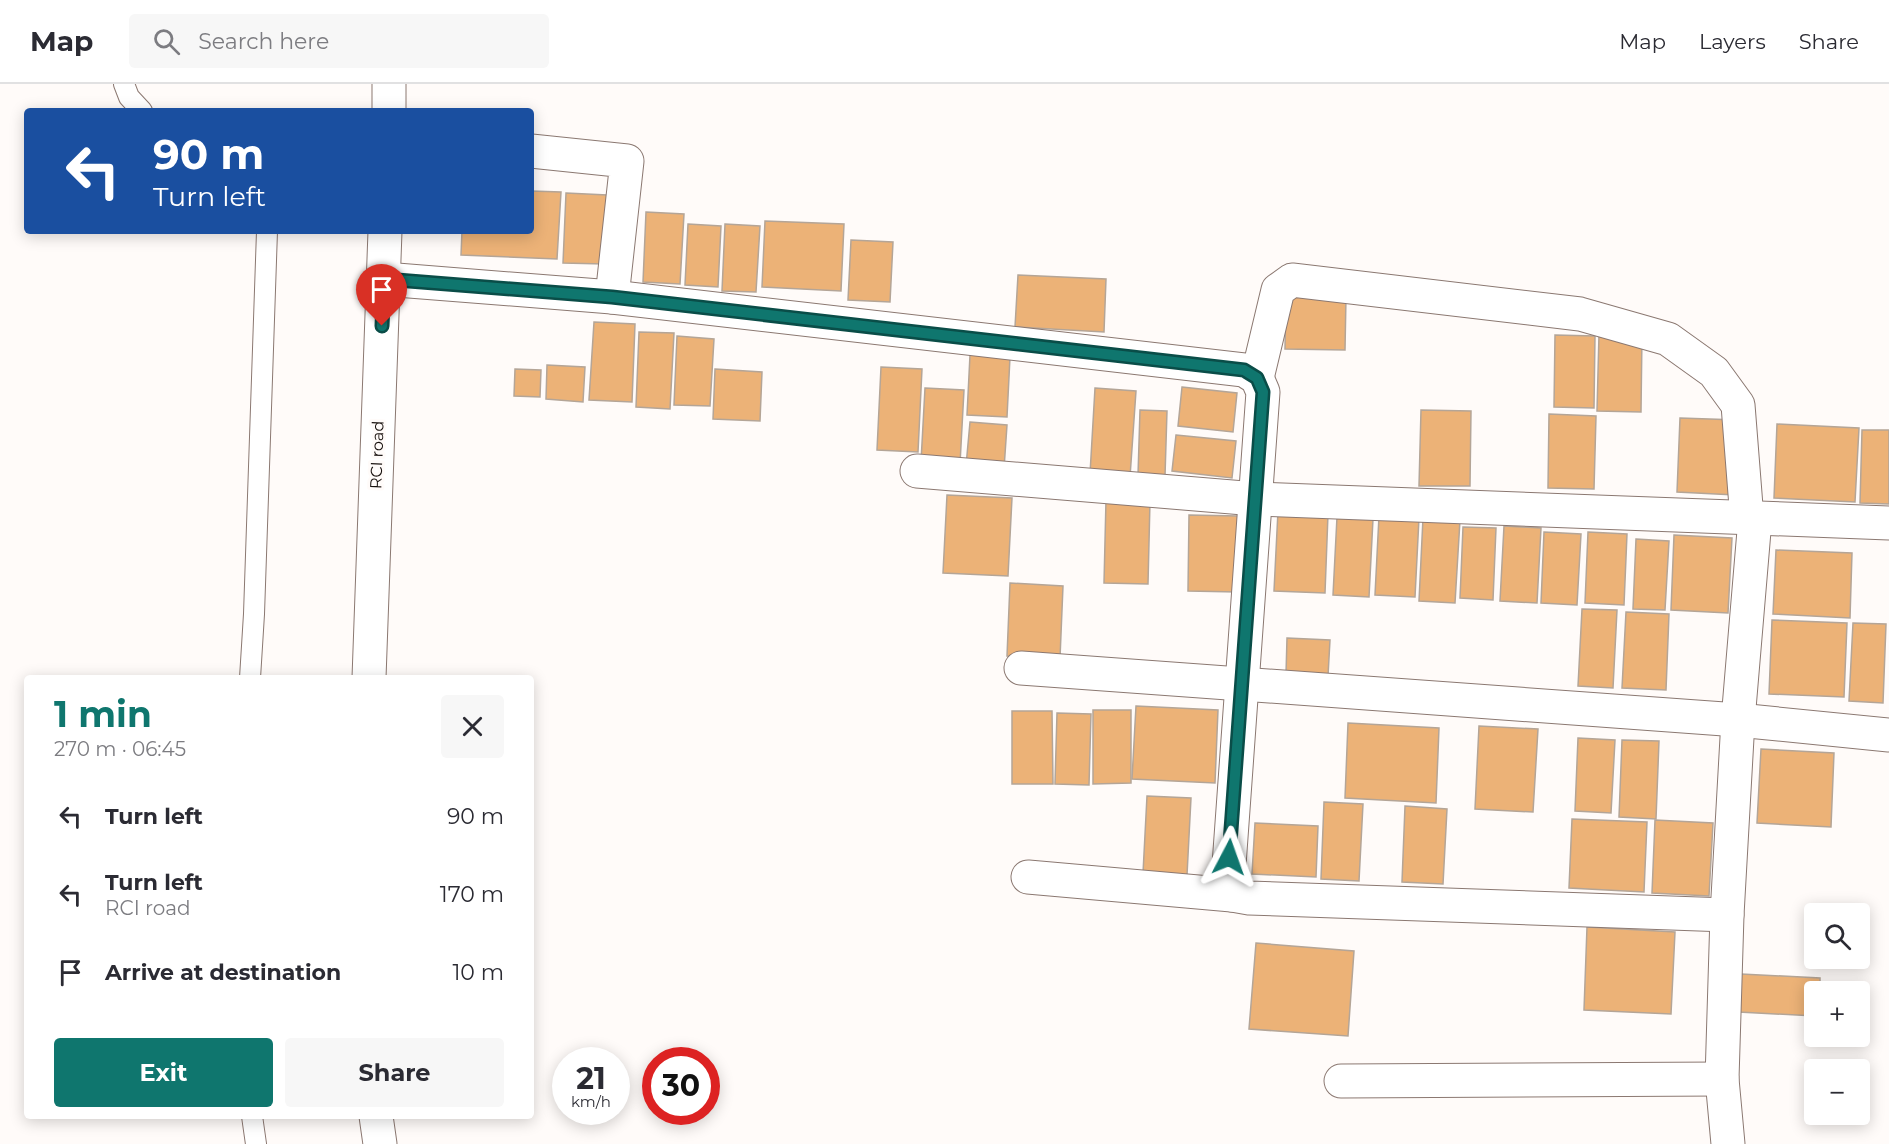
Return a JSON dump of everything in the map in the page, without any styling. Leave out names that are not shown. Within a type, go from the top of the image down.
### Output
[{"type":"street","points":[[388,108],[389,84]]},
{"type":"street","points":[[534,151],[627,160],[612,297]]},
{"type":"street","name":"RCI road","points":[[369,675],[385,234]]},
{"type":"street","points":[[384,279],[612,297],[1244,370],[1257,378],[1263,392],[1228,879],[1232,895]]},
{"type":"street","points":[[1257,378],[1278,290],[1292,280],[1580,314],[1668,339],[1714,372],[1738,405],[1751,519],[1727,915],[1722,1079],[1728,1144]]},
{"type":"street","points":[[917,471],[1256,499],[1889,523]]},
{"type":"street","points":[[1021,668],[1738,720],[1889,735]]},
{"type":"street","points":[[1028,877],[1249,898],[1727,915]]},
{"type":"street","points":[[1341,1081],[1722,1079]]},
{"type":"street","points":[[376,1119],[380,1144]]},
{"type":"lane","points":[[124,84],[129,97],[139,108]]},
{"type":"lane","points":[[250,675],[267,234]]},
{"type":"lane","points":[[252,1119],[256,1144]]},
{"type":"building","points":[[534,191],[561,192],[557,259],[461,255],[462,234],[534,234]]},
{"type":"building","points":[[566,193],[607,195],[604,264],[563,263]]},
{"type":"building","points":[[646,212],[684,214],[680,284],[643,282]]},
{"type":"building","points":[[765,221],[844,224],[841,291],[762,287]]},
{"type":"building","points":[[688,224],[721,226],[718,287],[685,285]]},
{"type":"building","points":[[725,224],[760,226],[756,292],[722,291]]},
{"type":"building","points":[[851,240],[893,242],[890,302],[848,300]]},
{"type":"building","points":[[1018,275],[1106,279],[1104,332],[1015,327]]},
{"type":"building","points":[[1286,296],[1346,297],[1345,350],[1285,349]]},
{"type":"building","points":[[594,322],[635,324],[632,402],[589,400]]},
{"type":"building","points":[[639,332],[674,333],[670,409],[636,407]]},
{"type":"building","points":[[1599,334],[1642,335],[1641,412],[1597,411]]},
{"type":"building","points":[[1555,335],[1595,336],[1594,408],[1554,407]]},
{"type":"building","points":[[677,336],[714,339],[710,406],[674,405]]},
{"type":"building","points":[[970,355],[1010,357],[1007,417],[967,415]]},
{"type":"building","points":[[547,365],[585,367],[583,402],[546,399]]},
{"type":"building","points":[[881,367],[922,369],[918,452],[877,450]]},
{"type":"building","points":[[515,369],[541,370],[540,397],[514,396]]},
{"type":"building","points":[[715,369],[762,372],[760,421],[713,419]]},
{"type":"building","points":[[1182,387],[1237,393],[1233,432],[1178,426]]},
{"type":"building","points":[[925,388],[964,390],[960,464],[921,462]]},
{"type":"building","points":[[1095,388],[1136,391],[1130,477],[1090,474]]},
{"type":"building","points":[[1140,410],[1167,411],[1165,476],[1138,475]]},
{"type":"building","points":[[1421,410],[1471,411],[1470,486],[1419,486]]},
{"type":"building","points":[[1549,414],[1596,416],[1594,489],[1548,488]]},
{"type":"building","points":[[1680,418],[1738,420],[1735,495],[1677,492]]},
{"type":"building","points":[[970,422],[1007,425],[1004,469],[966,466]]},
{"type":"building","points":[[1777,424],[1859,428],[1855,502],[1774,498]]},
{"type":"building","points":[[1862,430],[1889,430],[1889,504],[1860,503]]},
{"type":"building","points":[[1176,435],[1236,441],[1232,478],[1172,471]]},
{"type":"building","points":[[947,495],[1012,498],[1008,576],[943,573]]},
{"type":"building","points":[[1106,500],[1150,501],[1148,584],[1104,583]]},
{"type":"building","points":[[1278,511],[1328,514],[1325,593],[1274,591]]},
{"type":"building","points":[[1189,515],[1238,516],[1237,592],[1188,591]]},
{"type":"building","points":[[1379,516],[1419,518],[1415,597],[1375,595]]},
{"type":"building","points":[[1337,517],[1373,519],[1369,597],[1333,595]]},
{"type":"building","points":[[1423,518],[1460,520],[1455,603],[1419,601]]},
{"type":"building","points":[[1504,526],[1541,528],[1537,603],[1500,601]]},
{"type":"building","points":[[1463,527],[1496,528],[1493,600],[1460,598]]},
{"type":"building","points":[[1544,532],[1581,534],[1577,605],[1541,603]]},
{"type":"building","points":[[1588,532],[1627,534],[1624,605],[1585,603]]},
{"type":"building","points":[[1674,535],[1732,538],[1728,613],[1671,610]]},
{"type":"building","points":[[1636,539],[1669,541],[1665,610],[1633,609]]},
{"type":"building","points":[[1776,550],[1852,553],[1850,618],[1773,614]]},
{"type":"building","points":[[1010,583],[1063,586],[1060,658],[1007,656]]},
{"type":"building","points":[[1582,609],[1617,610],[1613,688],[1578,686]]},
{"type":"building","points":[[1626,612],[1669,614],[1666,690],[1622,688]]},
{"type":"building","points":[[1772,620],[1847,623],[1844,697],[1769,694]]},
{"type":"building","points":[[1853,623],[1886,624],[1883,703],[1849,701]]},
{"type":"building","points":[[1287,638],[1330,640],[1328,676],[1286,674]]},
{"type":"building","points":[[1136,706],[1218,710],[1215,783],[1132,779]]},
{"type":"building","points":[[1093,710],[1131,710],[1131,783],[1093,784]]},
{"type":"building","points":[[1012,711],[1052,711],[1053,784],[1012,784]]},
{"type":"building","points":[[1057,713],[1091,714],[1089,785],[1055,784]]},
{"type":"building","points":[[1348,723],[1439,728],[1436,803],[1345,798]]},
{"type":"building","points":[[1479,726],[1538,729],[1533,812],[1475,809]]},
{"type":"building","points":[[1578,738],[1615,740],[1611,813],[1575,811]]},
{"type":"building","points":[[1622,740],[1659,741],[1656,819],[1619,817]]},
{"type":"building","points":[[1761,749],[1834,753],[1831,827],[1757,823]]},
{"type":"building","points":[[1147,796],[1191,798],[1187,875],[1143,873]]},
{"type":"building","points":[[1324,802],[1363,804],[1359,881],[1321,879]]},
{"type":"building","points":[[1405,806],[1447,809],[1443,884],[1402,882]]},
{"type":"building","points":[[1572,819],[1647,822],[1644,892],[1569,888]]},
{"type":"building","points":[[1655,820],[1713,823],[1709,896],[1652,893]]},
{"type":"building","points":[[1255,823],[1318,826],[1316,877],[1252,874]]},
{"type":"building","points":[[1587,927],[1675,932],[1671,1014],[1584,1010]]},
{"type":"building","points":[[1256,943],[1354,951],[1348,1036],[1249,1029]]},
{"type":"building","points":[[1741,974],[1820,978],[1820,981],[1804,981],[1804,1015],[1739,1012]]},
{"type":"route","points":[[382,326],[384,279],[612,297],[1244,370],[1257,378],[1263,392],[1229,857]]}]
